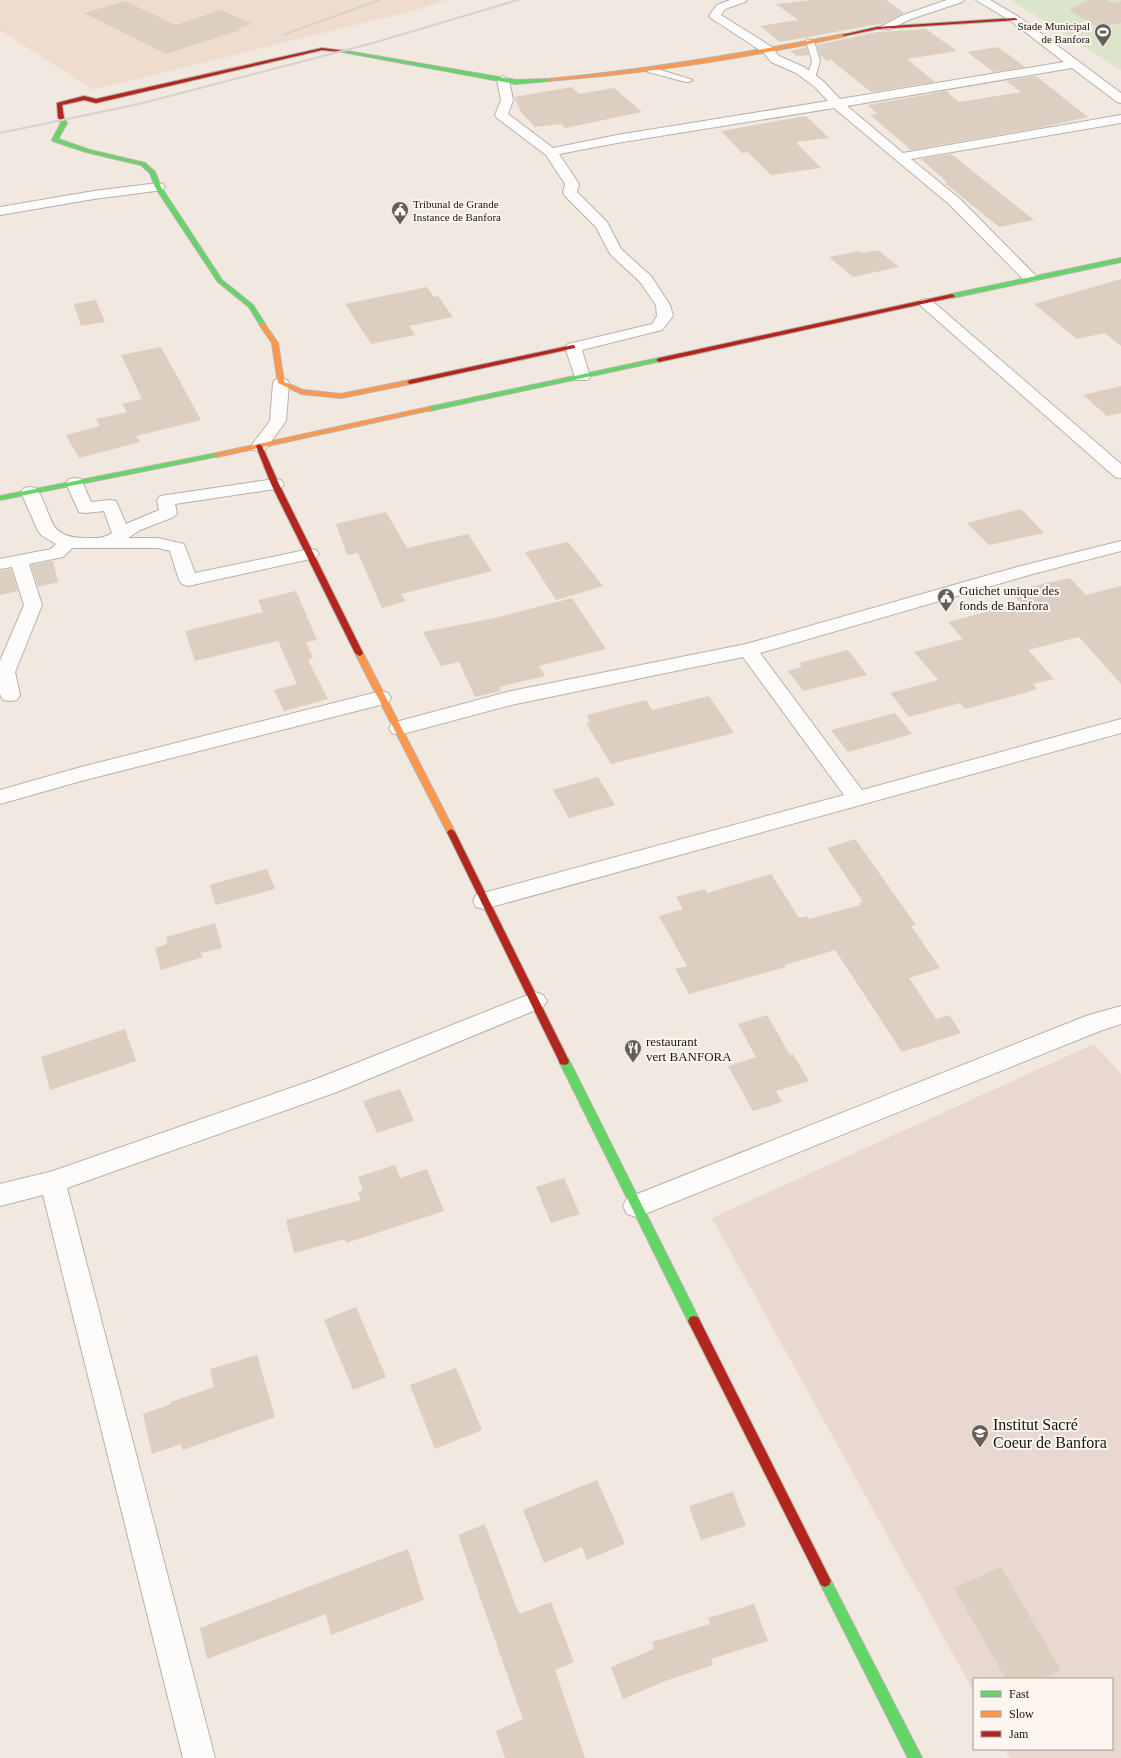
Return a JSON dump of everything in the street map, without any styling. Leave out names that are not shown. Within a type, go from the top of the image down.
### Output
[{"type":"main road","points":[[573,347],[341,396],[302,392],[281,383],[275,343],[251,306],[220,281],[158,187],[152,172],[143,164],[88,151],[55,140],[64,123],[60,116],[59,104],[84,98],[96,101],[322,50],[354,52],[366,56],[516,82],[577,78],[651,70],[768,50],[886,27],[1015,19]]},
{"type":"main road","points":[[0,498],[259,446],[926,303],[1030,278],[1121,260]]},
{"type":"main road","points":[[259,446],[275,484],[381,698],[398,728],[484,902],[536,1001],[636,1206],[915,1758]]},
{"type":"street","points":[[741,0],[721,7],[714,16],[768,50],[775,59],[800,70],[819,84],[838,105],[955,202],[1030,278]]},
{"type":"street","points":[[886,27],[907,16],[957,1],[986,2],[1015,19],[1121,99]]},
{"type":"street","points":[[552,152],[617,139],[698,128],[1074,64]]},
{"type":"street","points":[[503,80],[507,100],[501,115],[552,152],[572,184],[570,193],[602,225],[615,251],[646,279],[663,305],[664,316],[657,327],[573,347],[582,377]]},
{"type":"street","points":[[901,158],[1121,119]]},
{"type":"street","points":[[0,211],[94,195],[158,187]]},
{"type":"street","points":[[926,303],[1121,473]]},
{"type":"street","points":[[259,446],[278,421],[281,383]]},
{"type":"street","points":[[75,483],[85,508],[110,504],[114,539]]},
{"type":"street","points":[[114,539],[134,526],[168,513],[166,500],[275,484]]},
{"type":"street","points":[[30,492],[47,530],[67,543],[114,539],[158,543],[178,548],[188,580],[310,554]]},
{"type":"street","points":[[0,564],[57,553],[67,543]]},
{"type":"street","points":[[398,728],[511,698],[748,650],[1023,571],[1121,546]]},
{"type":"street","points":[[10,695],[5,672],[33,605],[19,561]]},
{"type":"street","points":[[748,650],[858,799]]},
{"type":"street","points":[[0,797],[88,772],[381,698]]},
{"type":"street","points":[[484,902],[1121,726]]},
{"type":"street","points":[[0,1195],[53,1182],[328,1085],[536,1001]]},
{"type":"street","points":[[636,1206],[1094,1023],[1121,1015]]},
{"type":"street","points":[[53,1182],[199,1758]]},
{"type":"lane","points":[[810,41],[816,61],[811,78]]},
{"type":"lane","points":[[651,70],[689,80]]},
{"type":"shaded area","points":[[0,0],[446,0],[416,10],[93,90],[0,30]]},
{"type":"shaded area","name":"Institut Sacré Coeur de Banfora","points":[[1094,1044],[1121,1074],[1121,1758],[1010,1758],[1006,1750],[1113,1750],[1113,1678],[973,1678],[973,1690],[712,1218]]},
{"type":"green space","name":"Stade Municipal de Banfora","points":[[1011,0],[1121,0],[1121,70]]},
{"type":"building","points":[[811,0],[886,0],[904,13],[884,23],[780,42],[760,26],[798,20],[776,4]]},
{"type":"building","points":[[1088,0],[1107,0],[1112,3],[1121,1],[1121,23],[1098,27],[1069,10]]},
{"type":"building","points":[[125,1],[176,25],[221,10],[252,24],[238,28],[240,30],[166,54],[84,13]]},
{"type":"building","points":[[926,29],[957,51],[907,59],[935,82],[871,92],[831,60],[827,61],[820,55],[817,45],[877,32]]},
{"type":"building","points":[[806,47],[809,55],[797,56],[790,51]]},
{"type":"building","points":[[998,47],[1025,67],[994,72],[967,52]]},
{"type":"building","points":[[1036,76],[1088,117],[1038,128],[911,150],[870,115],[877,114],[868,105],[946,91],[959,102],[1021,92],[1006,81]]},
{"type":"building","points":[[572,87],[579,94],[614,88],[642,112],[565,128],[561,124],[535,127],[521,112],[514,97]]},
{"type":"building","points":[[806,116],[829,138],[796,142],[821,168],[771,175],[748,152],[742,153],[721,131]]},
{"type":"building","points":[[951,154],[1034,220],[999,227],[945,183],[948,183],[921,159]]},
{"type":"building","points":[[878,250],[899,267],[853,277],[829,257],[859,251],[862,253]]},
{"type":"building","points":[[1121,279],[1121,346],[1105,333],[1077,339],[1034,304]]},
{"type":"building","points":[[427,287],[434,297],[438,296],[453,317],[409,326],[415,335],[371,344],[345,304]]},
{"type":"building","points":[[96,300],[105,322],[81,326],[74,304]]},
{"type":"building","points":[[161,347],[201,420],[136,436],[140,442],[79,458],[66,435],[100,426],[96,419],[127,412],[122,404],[142,399],[121,355]]},
{"type":"building","points":[[1121,386],[1121,413],[1107,416],[1083,395]]},
{"type":"building","points":[[1021,509],[1044,533],[989,545],[967,523]]},
{"type":"building","points":[[386,512],[407,548],[468,534],[492,571],[401,594],[406,601],[382,608],[358,553],[347,555],[336,524]]},
{"type":"building","points":[[568,542],[603,586],[556,600],[525,552]]},
{"type":"building","points":[[53,561],[58,582],[38,587],[31,565]]},
{"type":"building","points":[[11,569],[18,591],[0,595],[0,571]]},
{"type":"building","points":[[1070,578],[1086,595],[1121,586],[1121,684],[1079,637],[1028,650],[1054,679],[1033,684],[1037,689],[1024,693],[965,709],[960,703],[909,717],[890,693],[938,680],[914,652],[963,639],[948,622],[1021,603],[1010,591]]},
{"type":"building","points":[[296,591],[317,640],[306,642],[313,658],[308,660],[328,699],[284,711],[274,690],[297,684],[278,641],[195,661],[185,631],[263,612],[258,600]]},
{"type":"building","points":[[572,598],[606,649],[539,666],[545,676],[499,687],[501,691],[475,697],[459,662],[441,666],[423,632],[495,618]]},
{"type":"building","points":[[848,650],[867,675],[803,691],[788,671],[802,667],[799,663]]},
{"type":"building","points":[[709,696],[734,733],[611,764],[586,723],[590,722],[587,715],[646,700],[652,710]]},
{"type":"building","points":[[895,713],[912,734],[848,752],[831,730]]},
{"type":"building","points":[[598,777],[615,805],[569,818],[553,790]]},
{"type":"building","points":[[855,839],[916,925],[911,926],[940,968],[909,978],[936,1019],[949,1015],[961,1033],[902,1052],[835,950],[785,965],[786,967],[689,994],[675,969],[687,966],[659,916],[683,909],[676,897],[705,889],[707,893],[771,874],[799,918],[807,916],[809,919],[860,905],[859,903],[863,902],[827,848]]},
{"type":"building","points":[[267,869],[275,889],[216,905],[209,885]]},
{"type":"building","points":[[215,923],[222,948],[201,953],[203,957],[161,970],[155,948],[167,944],[166,937]]},
{"type":"building","points":[[767,1015],[790,1055],[793,1054],[809,1081],[776,1091],[782,1102],[753,1111],[728,1066],[756,1057],[738,1024]]},
{"type":"building","points":[[125,1029],[136,1061],[50,1090],[41,1057]]},
{"type":"building","points":[[400,1089],[414,1121],[377,1133],[363,1101]]},
{"type":"building","points":[[395,1165],[400,1178],[427,1169],[444,1211],[346,1243],[345,1239],[294,1253],[286,1220],[361,1200],[358,1192],[363,1190],[358,1177]]},
{"type":"building","points":[[564,1178],[580,1214],[551,1223],[536,1187]]},
{"type":"building","points":[[356,1307],[386,1377],[353,1390],[324,1320]]},
{"type":"building","points":[[257,1355],[275,1417],[183,1450],[181,1444],[152,1454],[143,1414],[171,1404],[171,1402],[214,1387],[210,1369]]},
{"type":"building","points":[[456,1368],[482,1430],[435,1449],[410,1385]]},
{"type":"building","points":[[597,1480],[625,1544],[587,1560],[582,1547],[544,1563],[523,1510]]},
{"type":"building","points":[[733,1492],[746,1526],[701,1540],[689,1506]]},
{"type":"building","points":[[485,1524],[519,1614],[551,1602],[574,1662],[555,1670],[585,1758],[505,1758],[496,1731],[523,1719],[458,1535]]},
{"type":"building","points":[[408,1549],[424,1600],[331,1635],[326,1614],[207,1659],[200,1628]]},
{"type":"building","points":[[1001,1567],[1061,1670],[1045,1678],[1005,1678],[954,1588]]},
{"type":"building","points":[[754,1604],[768,1641],[711,1659],[713,1665],[665,1681],[623,1699],[611,1667],[654,1649],[652,1642],[710,1624],[708,1618]]},
{"type":"railway","points":[[283,35],[379,0]]},
{"type":"railway","points":[[0,133],[139,104],[373,43],[518,0]]},
{"type":"traffic: fast","points":[[343,51],[516,82],[548,80]]},
{"type":"traffic: fast","points":[[61,118],[64,123],[55,140],[88,151],[143,164],[152,172],[158,187],[220,281],[251,306],[262,324]]},
{"type":"traffic: fast","points":[[952,296],[1121,260]]},
{"type":"traffic: fast","points":[[429,409],[659,360]]},
{"type":"traffic: fast","points":[[0,498],[217,455]]},
{"type":"traffic: fast","points":[[564,1061],[694,1321]]},
{"type":"traffic: fast","points":[[825,1581],[915,1758]]},
{"type":"traffic: slow","points":[[548,80],[660,68],[734,56],[844,35]]},
{"type":"traffic: slow","points":[[262,324],[275,343],[281,383],[302,392],[341,396],[410,382]]},
{"type":"traffic: slow","points":[[217,455],[429,409]]},
{"type":"traffic: slow","points":[[359,653],[451,832]]},
{"type":"traffic: jam","points":[[844,35],[877,28],[1015,19]]},
{"type":"traffic: jam","points":[[61,118],[59,104],[84,98],[96,101],[322,49],[343,51]]},
{"type":"traffic: jam","points":[[659,360],[952,296]]},
{"type":"traffic: jam","points":[[410,382],[573,347]]},
{"type":"traffic: jam","points":[[259,446],[275,484],[359,653]]},
{"type":"traffic: jam","points":[[451,832],[564,1061]]},
{"type":"traffic: jam","points":[[694,1321],[825,1581]]},
{"type":"place","name":"Stade Municipal de Banfora","points":[[1103,47]]},
{"type":"place","name":"Tribunal de Grande Instance de Banfora","points":[[400,225]]},
{"type":"place","name":"Guichet unique des fonds de Banfora","points":[[946,612]]},
{"type":"place","name":"restaurant vert BANFORA","points":[[633,1063]]},
{"type":"place","name":"Institut Sacré Coeur de Banfora","points":[[980,1448]]}]
